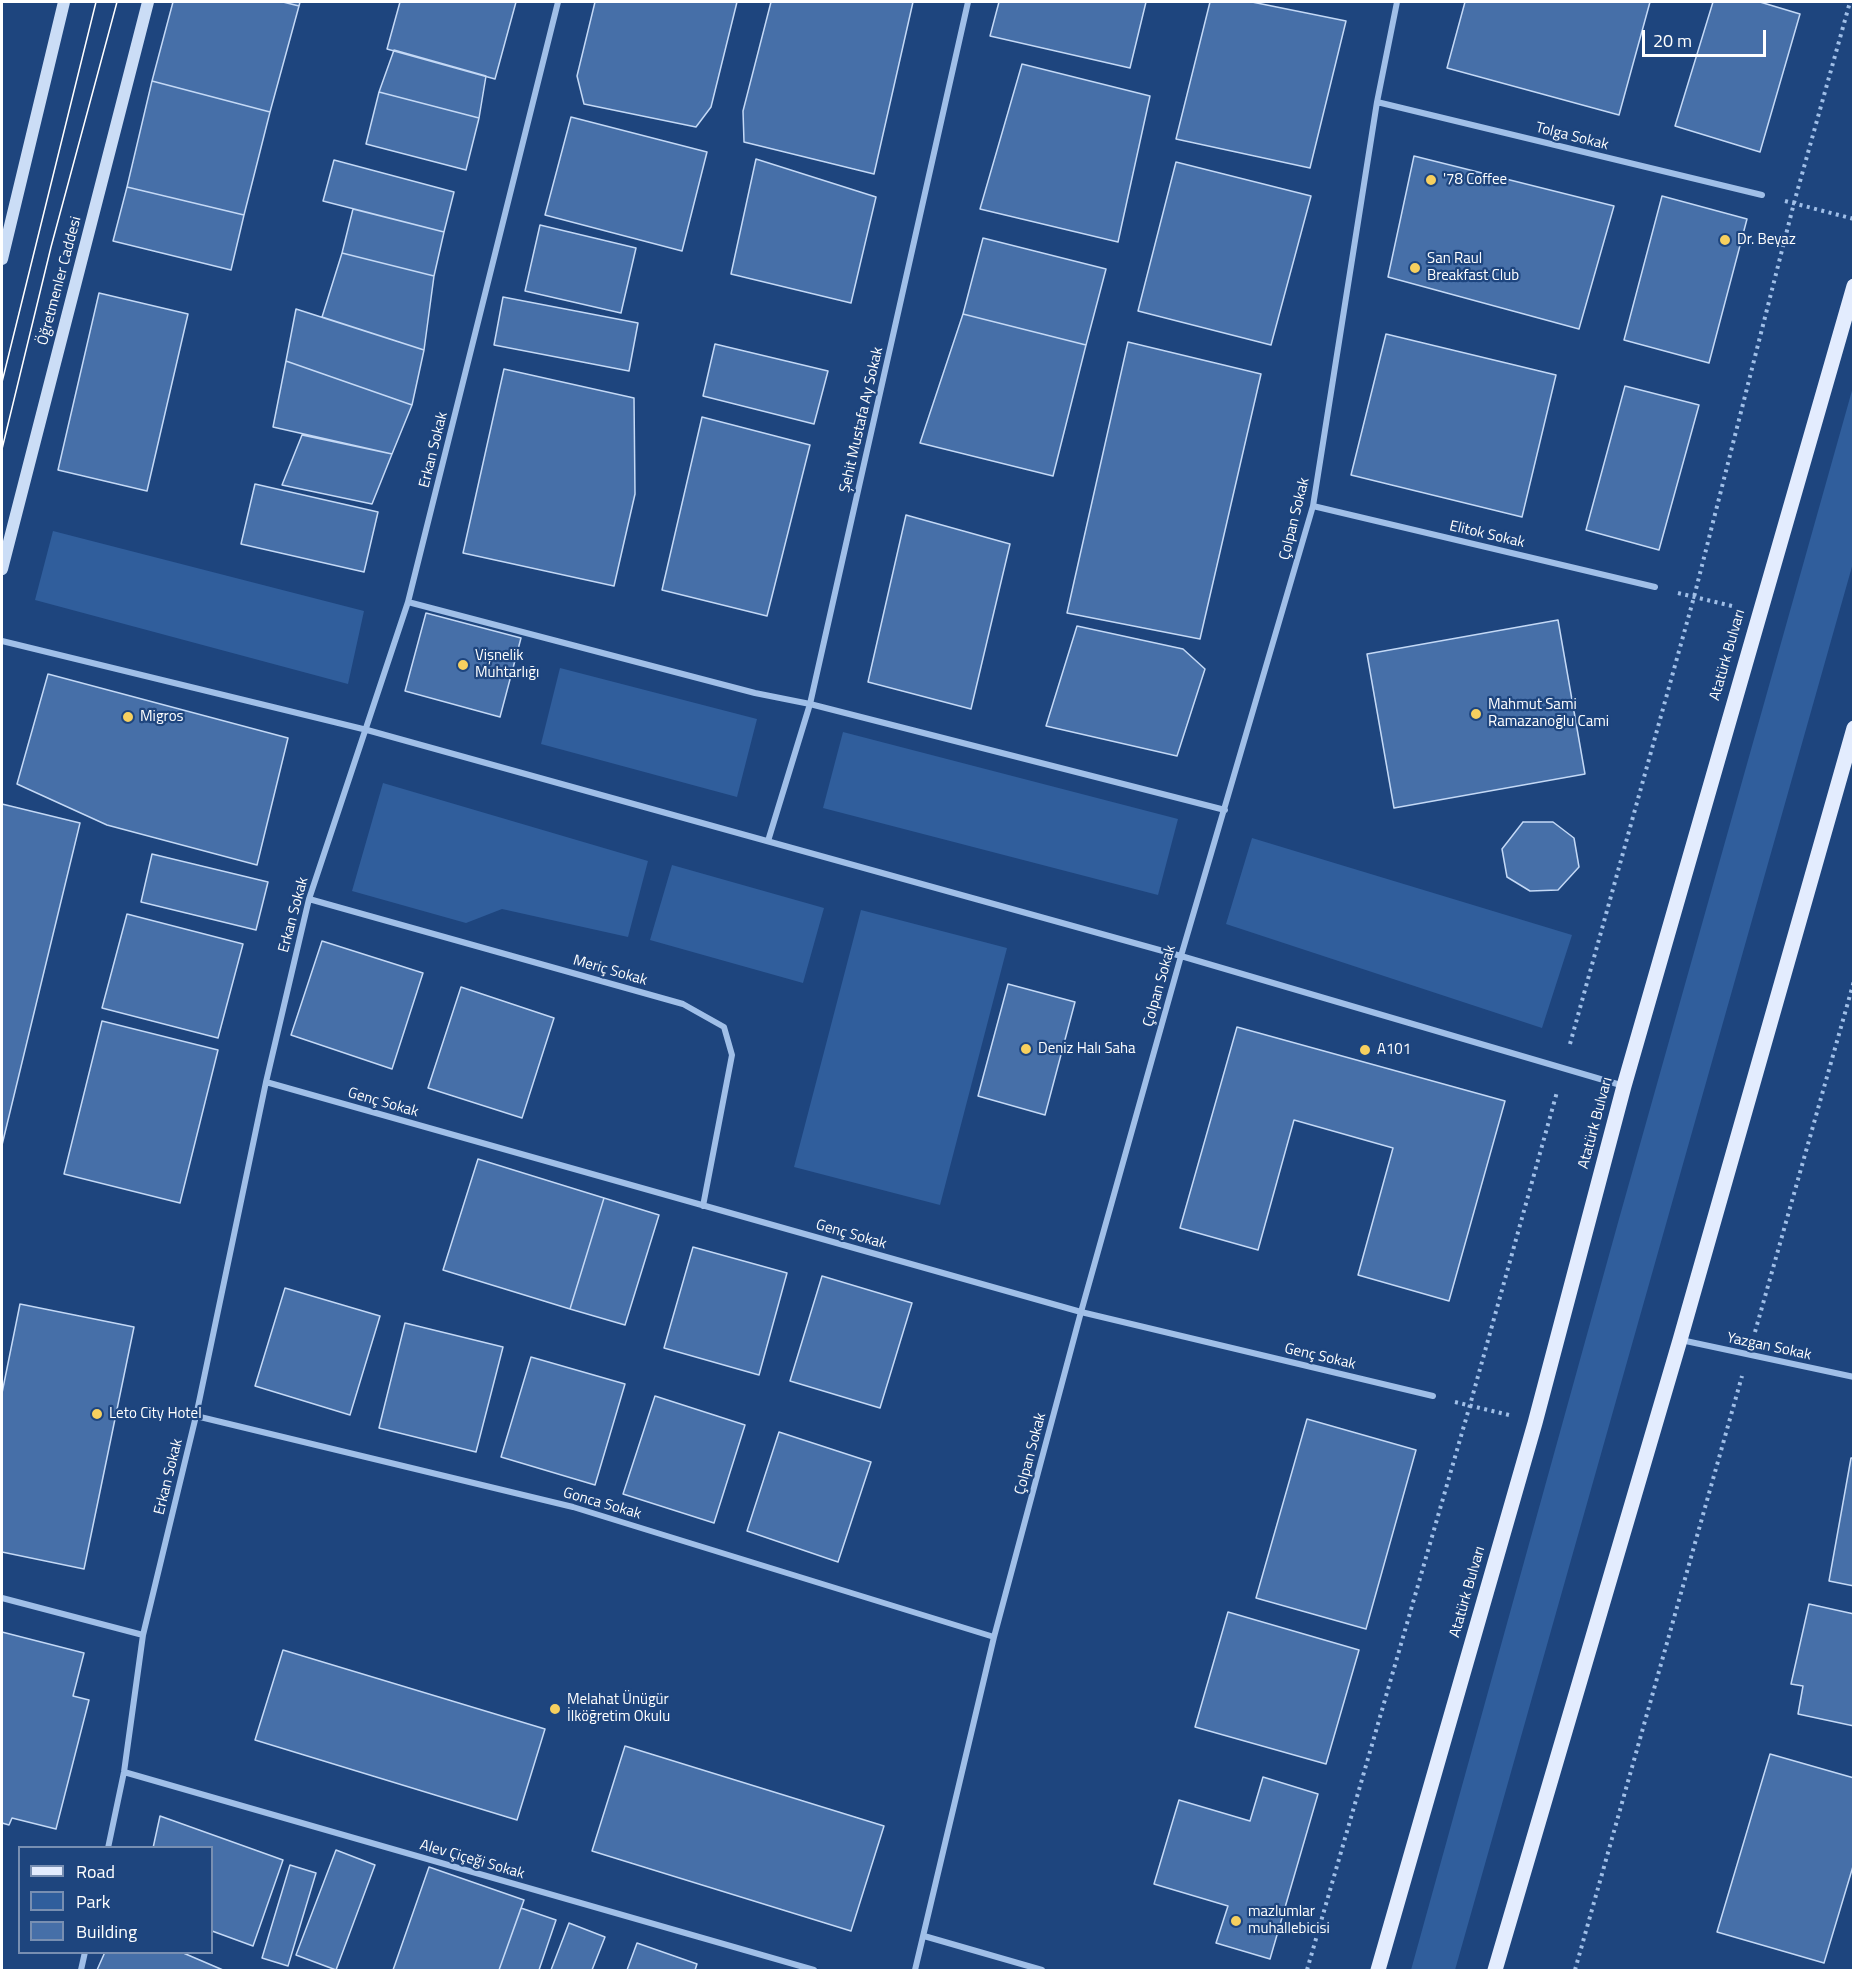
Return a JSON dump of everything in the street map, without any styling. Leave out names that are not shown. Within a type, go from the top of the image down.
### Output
[{"type":"main road","points":[[2,259],[64,2]]},
{"type":"main road","name":"Öğretmenler Caddesi","points":[[2,569],[148,2]]},
{"type":"main road","name":"Atatürk Bulvarı","points":[[1378,1971],[1535,1422],[1624,1086],[1854,286]]},
{"type":"main road","points":[[1495,1971],[1680,1340],[1854,728]]},
{"type":"street","name":"Erkan Sokak","points":[[108,1846],[124,1772],[142,1635],[196,1416],[266,1082],[309,899],[408,602],[558,2]]},
{"type":"street","name":"Şehit Mustafa Ay Sokak","points":[[768,841],[810,704],[969,2]]},
{"type":"street","name":"Çolpan Sokak","points":[[915,1971],[994,1637],[1081,1312],[1181,956],[1313,506],[1377,102],[1397,2]]},
{"type":"street","name":"Tolga Sokak","points":[[1377,102],[1762,195]]},
{"type":"street","name":"Elitok Sokak","points":[[1313,506],[1655,587]]},
{"type":"street","points":[[408,602],[755,693],[810,704],[1225,810]]},
{"type":"street","points":[[2,641],[367,730],[1181,956],[1624,1086]]},
{"type":"street","name":"Meriç Sokak","points":[[309,899],[683,1004],[724,1027],[732,1055],[703,1206]]},
{"type":"street","name":"Genç Sokak","points":[[266,1082],[1081,1312],[1432,1396]]},
{"type":"street","name":"Yazgan Sokak","points":[[1680,1340],[1854,1377]]},
{"type":"street","name":"Gonca Sokak","points":[[196,1416],[573,1507],[994,1637]]},
{"type":"street","points":[[2,1598],[142,1635]]},
{"type":"street","name":"Alev Çiçeği Sokak","points":[[124,1772],[814,1971]]},
{"type":"street","points":[[924,1936],[1042,1971]]},
{"type":"street","points":[[81,1971],[85,1954]]},
{"type":"path","points":[[1307,1971],[1470,1405],[1694,597],[1794,203],[1850,2]]},
{"type":"path","points":[[1762,195],[1854,219]]},
{"type":"path","points":[[1655,587],[1759,613]]},
{"type":"path","points":[[1575,1971],[1854,981]]},
{"type":"path","points":[[1432,1396],[1535,1422]]},
{"type":"green space","points":[[1853,387],[1853,563],[1455,1970],[1411,1970],[1619,1219]]},
{"type":"green space","points":[[53,531],[364,611],[348,684],[35,600]]},
{"type":"green space","points":[[560,668],[757,719],[737,797],[541,744]]},
{"type":"green space","points":[[843,732],[1178,819],[1158,895],[823,808]]},
{"type":"green space","points":[[383,783],[648,861],[628,937],[502,909],[466,923],[352,891]]},
{"type":"green space","points":[[1252,838],[1572,935],[1542,1028],[1226,924]]},
{"type":"green space","points":[[672,865],[824,908],[803,983],[650,940]]},
{"type":"green space","points":[[861,910],[1007,948],[940,1205],[794,1167]]},
{"type":"building","points":[[173,2],[283,2],[299,6],[270,112],[152,81]]},
{"type":"building","points":[[283,2],[300,2],[299,6]]},
{"type":"building","points":[[400,2],[516,2],[495,79],[387,49]]},
{"type":"building","points":[[595,2],[737,2],[711,107],[696,127],[584,104],[577,76]]},
{"type":"building","points":[[771,2],[913,2],[874,174],[744,142],[743,111]]},
{"type":"building","points":[[999,2],[1146,2],[1130,68],[990,36]]},
{"type":"building","points":[[1210,2],[1252,2],[1346,21],[1310,168],[1176,139]]},
{"type":"building","points":[[1465,2],[1650,2],[1619,115],[1447,68]]},
{"type":"building","points":[[1713,2],[1760,2],[1800,14],[1760,152],[1675,126]]},
{"type":"building","points":[[394,50],[486,76],[479,118],[379,92]]},
{"type":"building","points":[[1022,64],[1150,96],[1118,242],[980,209]]},
{"type":"building","points":[[152,81],[270,112],[244,215],[127,187]]},
{"type":"building","points":[[379,92],[479,118],[466,170],[366,144]]},
{"type":"building","points":[[571,117],[707,152],[682,251],[545,215]]},
{"type":"building","points":[[1414,156],[1614,206],[1579,329],[1388,277]]},
{"type":"building","points":[[756,159],[876,197],[851,303],[731,274]]},
{"type":"building","points":[[334,160],[454,192],[444,232],[323,201]]},
{"type":"building","points":[[1176,162],[1311,196],[1271,345],[1138,311]]},
{"type":"building","points":[[127,187],[244,215],[231,270],[113,241]]},
{"type":"building","points":[[1662,196],[1747,219],[1709,363],[1624,340]]},
{"type":"building","points":[[353,209],[444,232],[434,276],[342,253]]},
{"type":"building","points":[[540,225],[636,248],[621,313],[525,291]]},
{"type":"building","points":[[983,238],[1106,269],[1086,345],[963,314]]},
{"type":"building","points":[[342,253],[434,276],[424,350],[322,317]]},
{"type":"building","points":[[99,293],[188,314],[147,491],[58,470]]},
{"type":"building","points":[[503,297],[638,323],[629,371],[494,345]]},
{"type":"building","points":[[296,309],[424,350],[412,405],[286,361]]},
{"type":"building","points":[[963,314],[1086,345],[1053,476],[920,443]]},
{"type":"building","points":[[1386,334],[1556,375],[1522,517],[1351,475]]},
{"type":"building","points":[[1128,342],[1261,374],[1200,639],[1067,613]]},
{"type":"building","points":[[715,344],[828,371],[814,424],[703,396]]},
{"type":"building","points":[[286,361],[412,405],[392,454],[273,427]]},
{"type":"building","points":[[504,369],[634,398],[635,494],[614,586],[463,553]]},
{"type":"building","points":[[1625,386],[1699,405],[1659,550],[1586,530]]},
{"type":"building","points":[[702,417],[810,445],[767,616],[662,590]]},
{"type":"building","points":[[302,435],[392,454],[372,504],[282,485]]},
{"type":"building","points":[[255,484],[378,512],[364,572],[241,544]]},
{"type":"building","points":[[906,515],[1010,544],[971,709],[868,682]]},
{"type":"building","name":"Vişnelik Muhtarlığı","points":[[426,613],[521,638],[500,717],[405,691]]},
{"type":"building","name":"Mahmut Sami Ramazanoğlu Cami","points":[[1558,620],[1585,774],[1394,808],[1367,654]]},
{"type":"building","points":[[1077,626],[1183,649],[1205,669],[1177,756],[1046,726]]},
{"type":"building","points":[[48,674],[288,738],[257,865],[107,825],[17,784]]},
{"type":"building","points":[[2,804],[80,823],[2,1145]]},
{"type":"building","points":[[1523,822],[1553,822],[1574,838],[1579,867],[1558,890],[1530,891],[1507,877],[1502,849]]},
{"type":"building","points":[[152,854],[268,882],[256,930],[141,902]]},
{"type":"building","points":[[127,914],[243,944],[218,1038],[102,1008]]},
{"type":"building","points":[[322,941],[423,973],[392,1069],[291,1035]]},
{"type":"building","name":"Deniz Halı Saha","points":[[1008,984],[1075,1002],[1045,1115],[978,1096]]},
{"type":"building","points":[[461,987],[554,1018],[522,1118],[428,1088]]},
{"type":"building","points":[[102,1021],[218,1050],[180,1203],[64,1174]]},
{"type":"building","points":[[1237,1027],[1505,1101],[1449,1301],[1358,1275],[1393,1148],[1294,1120],[1258,1250],[1180,1228]]},
{"type":"building","points":[[478,1159],[604,1198],[570,1309],[443,1270]]},
{"type":"building","points":[[604,1198],[659,1215],[625,1325],[570,1309]]},
{"type":"building","points":[[693,1247],[787,1273],[759,1375],[664,1348]]},
{"type":"building","points":[[822,1276],[912,1303],[880,1408],[790,1381]]},
{"type":"building","points":[[285,1288],[380,1316],[350,1415],[255,1386]]},
{"type":"building","points":[[20,1304],[134,1327],[84,1569],[2,1552],[2,1393]]},
{"type":"building","points":[[405,1323],[503,1347],[476,1452],[379,1428]]},
{"type":"building","points":[[531,1357],[625,1384],[595,1485],[501,1457]]},
{"type":"building","points":[[655,1396],[745,1425],[714,1523],[623,1494]]},
{"type":"building","points":[[1307,1419],[1416,1450],[1366,1629],[1256,1598]]},
{"type":"building","points":[[779,1432],[871,1462],[838,1562],[747,1531]]},
{"type":"building","points":[[1851,1458],[1854,1458],[1854,1586],[1829,1581]]},
{"type":"building","points":[[1809,1604],[1854,1614],[1854,1726],[1798,1714],[1803,1686],[1791,1684]]},
{"type":"building","points":[[1228,1612],[1359,1650],[1326,1764],[1195,1727]]},
{"type":"building","points":[[2,1632],[84,1653],[73,1696],[89,1700],[56,1829],[12,1818],[9,1825],[2,1823]]},
{"type":"building","points":[[283,1650],[545,1729],[517,1820],[255,1740]]},
{"type":"building","points":[[625,1746],[884,1826],[851,1931],[592,1851]]},
{"type":"building","points":[[1770,1754],[1854,1778],[1854,1863],[1824,1963],[1717,1932]]},
{"type":"building","points":[[1263,1777],[1318,1794],[1270,1959],[1216,1943],[1228,1906],[1154,1884],[1179,1800],[1250,1821]]},
{"type":"building","points":[[160,1816],[283,1860],[253,1946],[213,1931],[213,1846],[153,1846]]},
{"type":"building","points":[[336,1850],[375,1865],[336,1970],[296,1955]]},
{"type":"building","points":[[290,1865],[316,1873],[288,1966],[262,1958]]},
{"type":"building","points":[[429,1867],[524,1900],[499,1970],[393,1970]]},
{"type":"building","points":[[521,1908],[556,1920],[539,1970],[499,1970]]},
{"type":"building","points":[[569,1923],[605,1937],[592,1970],[551,1970]]},
{"type":"building","points":[[637,1943],[697,1964],[695,1970],[627,1970]]},
{"type":"building","points":[[104,1954],[186,1954],[223,1970],[97,1970]]},
{"type":"tram line","points":[[2,382],[96,2]]},
{"type":"tram line","points":[[2,449],[51,247],[117,2]]},
{"type":"place","name":"'78 Coffee","points":[[1431,180]]},
{"type":"place","name":"Dr. Beyaz","points":[[1725,240]]},
{"type":"place","name":"San Raul Breakfast Club","points":[[1415,268]]},
{"type":"place","name":"Vişnelik Muhtarlığı","points":[[463,665]]},
{"type":"place","name":"Mahmut Sami Ramazanoğlu Cami","points":[[1476,714]]},
{"type":"place","name":"Migros","points":[[128,717]]},
{"type":"place","name":"Deniz Halı Saha","points":[[1026,1049]]},
{"type":"place","name":"A101","points":[[1365,1050]]},
{"type":"place","name":"Leto City Hotel","points":[[97,1414]]},
{"type":"place","name":"Melahat Ünügür İlköğretim Okulu","points":[[555,1709]]},
{"type":"place","name":"mazlumlar muhallebicisi","points":[[1236,1921]]}]
